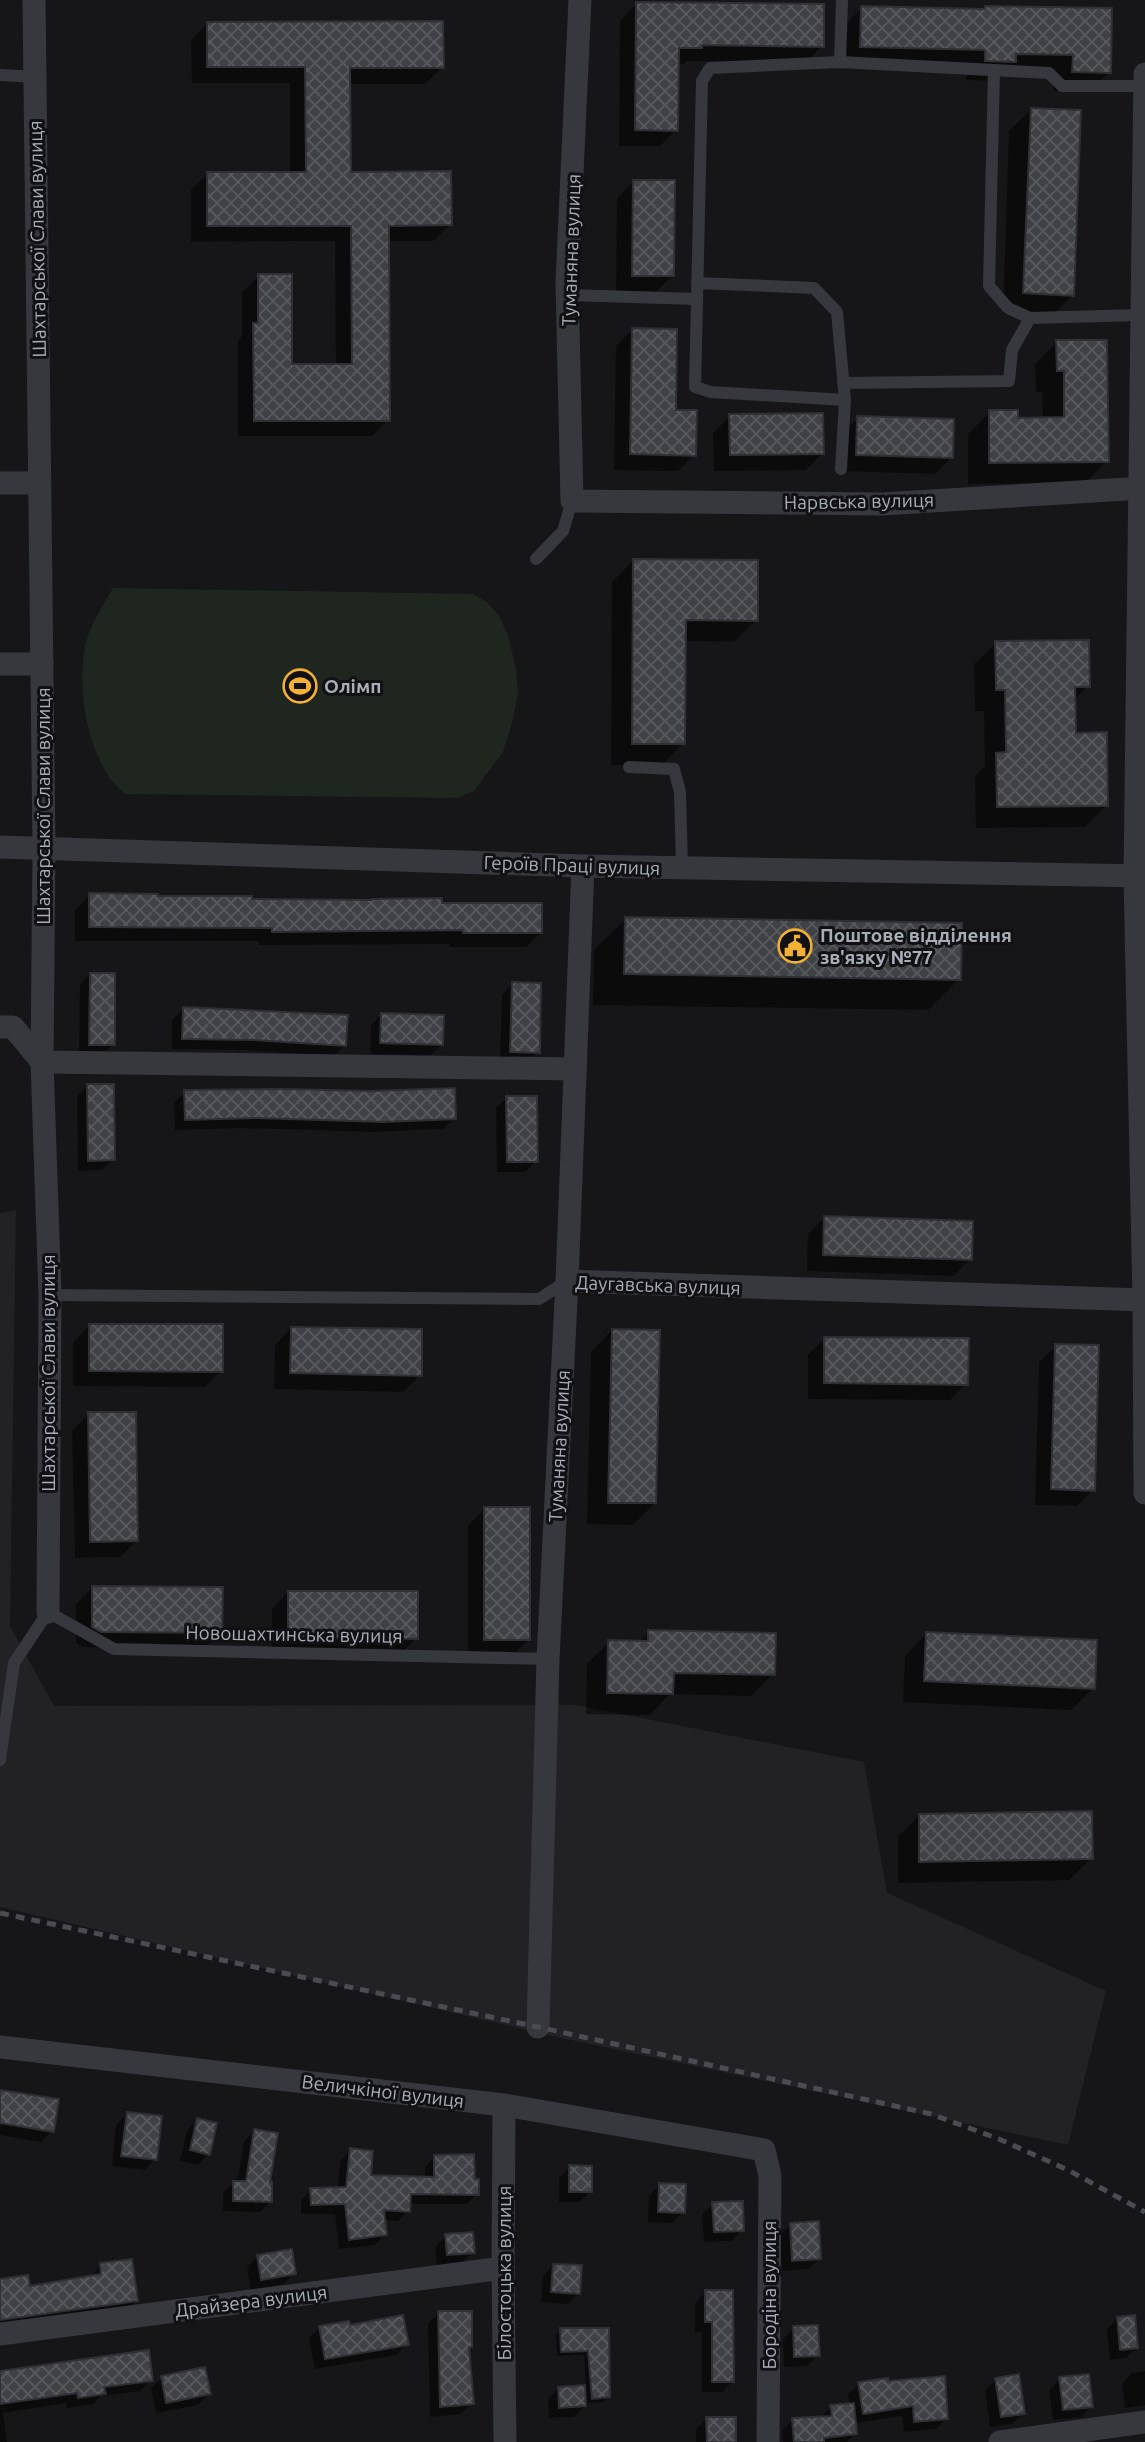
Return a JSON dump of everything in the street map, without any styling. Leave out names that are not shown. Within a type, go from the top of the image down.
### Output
[{"type":"street","name":"Шахтарської Слави вулиця","points":[[34,0],[44,847],[43,1062],[50,1295],[48,1612]]},
{"type":"street","name":"Туманяна вулиця","points":[[572,501],[568,295],[580,0]]},
{"type":"street","points":[[1145,74],[1140,876],[1145,1493]]},
{"type":"street","points":[[0,483],[40,483]]},
{"type":"street","name":"Нарвська вулиця","points":[[572,501],[882,504],[1143,488]]},
{"type":"street","points":[[0,664],[42,664]]},
{"type":"street","name":"Героїв Праці вулиця","points":[[0,847],[583,866],[1140,876]]},
{"type":"street","name":"Туманяна вулиця","points":[[538,2026],[548,1659],[567,1281],[583,866]]},
{"type":"street","points":[[0,1027],[13,1027],[43,1062],[576,1069]]},
{"type":"street","name":"Даугавська вулиця","points":[[567,1281],[1145,1300]]},
{"type":"street","name":"Величкіної вулиця","points":[[0,2047],[505,2105],[764,2150]]},
{"type":"street","name":"Білостоцька вулиця","points":[[505,2105],[505,2442]]},
{"type":"street","name":"Бородіна вулиця","points":[[764,2150],[770,2176],[768,2442]]},
{"type":"street","name":"Драйзера вулиця","points":[[0,2334],[503,2268]]},
{"type":"street","points":[[1000,2442],[1145,2422]]},
{"type":"lane","points":[[840,62],[842,0]]},
{"type":"lane","points":[[845,400],[711,392],[695,387],[702,81],[710,68],[840,62],[1049,72],[1062,86],[1145,86]]},
{"type":"lane","points":[[994,70],[989,286],[1008,308],[1030,317],[1142,315]]},
{"type":"lane","points":[[0,75],[35,77]]},
{"type":"lane","points":[[697,283],[814,288],[837,312],[845,400],[841,469]]},
{"type":"lane","points":[[568,295],[697,299]]},
{"type":"lane","points":[[843,383],[1009,381],[1012,350],[1030,317]]},
{"type":"lane","points":[[536,559],[563,531],[572,501]]},
{"type":"lane","points":[[629,767],[674,769],[680,792],[682,868]]},
{"type":"lane","name":"Даугавська вулиця","points":[[50,1295],[539,1300],[567,1281]]},
{"type":"lane","points":[[0,1760],[14,1663],[48,1612]]},
{"type":"lane","name":"Новошахтинська вулиця","points":[[48,1612],[114,1649],[548,1659]]},
{"type":"shaded area","name":"Олімп","points":[[113,588],[473,594],[487,602],[499,616],[508,635],[516,669],[518,694],[503,752],[474,791],[458,798],[125,794],[109,777],[93,744],[85,712],[82,679],[87,639]]},
{"type":"shaded area","points":[[16,1210],[10,1626],[54,1706],[576,1705],[864,1762],[887,1893],[1106,1991],[1068,2145],[557,2037],[0,1907],[0,1213]]},
{"type":"building","points":[[636,2],[824,4],[824,47],[702,45],[702,48],[679,48],[678,131],[635,130]]},
{"type":"building","points":[[861,6],[1112,8],[1111,73],[1072,72],[1073,55],[1016,54],[1016,62],[985,61],[985,50],[860,47]]},
{"type":"building","points":[[443,21],[444,68],[350,68],[351,172],[451,171],[452,225],[389,226],[390,421],[254,421],[253,323],[258,323],[258,274],[292,274],[292,364],[352,364],[351,226],[207,226],[207,172],[306,172],[305,67],[207,67],[207,22]]},
{"type":"building","points":[[1031,108],[1081,110],[1074,296],[1023,293]]},
{"type":"building","points":[[633,180],[675,180],[674,276],[632,276]]},
{"type":"building","points":[[632,328],[677,329],[676,410],[697,410],[696,456],[630,454]]},
{"type":"building","points":[[1056,340],[1107,340],[1109,462],[989,463],[989,410],[1018,410],[1018,418],[1064,417],[1064,371],[1057,371]]},
{"type":"building","points":[[823,413],[824,454],[730,455],[729,414]]},
{"type":"building","points":[[857,416],[954,419],[953,458],[856,455]]},
{"type":"building","points":[[633,559],[758,560],[758,621],[686,620],[685,744],[632,744]]},
{"type":"building","points":[[1089,640],[1090,687],[1075,687],[1076,733],[1107,732],[1108,806],[997,807],[996,753],[1006,752],[1005,690],[996,690],[995,641]]},
{"type":"building","points":[[89,893],[252,896],[252,899],[442,898],[442,903],[542,903],[542,933],[463,933],[463,930],[272,932],[272,928],[89,927]]},
{"type":"building","points":[[625,917],[962,923],[961,980],[624,974]]},
{"type":"building","points":[[90,973],[115,973],[115,1045],[89,1045]]},
{"type":"building","points":[[512,982],[541,983],[540,1053],[510,1052]]},
{"type":"building","points":[[183,1007],[348,1015],[346,1046],[182,1039]]},
{"type":"building","points":[[381,1013],[444,1015],[443,1045],[380,1043]]},
{"type":"building","points":[[87,1084],[114,1084],[115,1160],[88,1161]]},
{"type":"building","points":[[455,1088],[456,1119],[383,1122],[256,1118],[185,1120],[184,1090],[372,1091]]},
{"type":"building","points":[[506,1096],[537,1096],[538,1162],[507,1162]]},
{"type":"building","points":[[824,1216],[973,1221],[972,1260],[823,1255]]},
{"type":"building","points":[[89,1324],[223,1324],[223,1372],[89,1371]]},
{"type":"building","points":[[291,1327],[422,1329],[422,1376],[290,1373]]},
{"type":"building","points":[[612,1329],[660,1330],[656,1503],[608,1503]]},
{"type":"building","points":[[824,1337],[969,1338],[968,1385],[824,1383]]},
{"type":"building","points":[[1055,1344],[1099,1345],[1095,1491],[1051,1489]]},
{"type":"building","points":[[88,1412],[136,1412],[138,1541],[90,1542]]},
{"type":"building","points":[[484,1507],[530,1507],[530,1640],[484,1640]]},
{"type":"building","points":[[92,1586],[223,1587],[222,1633],[101,1632],[92,1627]]},
{"type":"building","points":[[288,1591],[418,1591],[418,1639],[288,1638]]},
{"type":"building","points":[[648,1630],[776,1633],[775,1675],[674,1673],[673,1694],[607,1693],[608,1640],[648,1641]]},
{"type":"building","points":[[926,1632],[1097,1640],[1095,1689],[924,1681]]},
{"type":"building","points":[[1092,1811],[1093,1859],[919,1862],[919,1814]]},
{"type":"building","points":[[0,2090],[59,2099],[54,2132],[0,2123]]},
{"type":"building","points":[[127,2112],[162,2116],[157,2160],[121,2156]]},
{"type":"building","points":[[197,2118],[217,2123],[210,2155],[190,2150]]},
{"type":"building","points":[[254,2129],[278,2133],[270,2182],[272,2202],[233,2201],[233,2181],[246,2181]]},
{"type":"building","points":[[350,2148],[373,2151],[371,2175],[434,2177],[434,2155],[474,2154],[479,2195],[411,2194],[410,2212],[384,2210],[387,2235],[349,2240],[345,2204],[311,2205],[310,2188],[346,2187]]},
{"type":"building","points":[[569,2165],[592,2166],[592,2192],[569,2192]]},
{"type":"building","points":[[659,2183],[686,2184],[685,2213],[658,2212]]},
{"type":"building","points":[[743,2201],[744,2231],[714,2232],[712,2202]]},
{"type":"building","points":[[819,2221],[821,2259],[792,2261],[790,2223]]},
{"type":"building","points":[[473,2232],[475,2253],[447,2255],[445,2234]]},
{"type":"building","points":[[292,2249],[296,2274],[261,2280],[257,2255]]},
{"type":"building","points":[[132,2259],[138,2301],[0,2320],[0,2279],[28,2275],[30,2286],[101,2274],[100,2263]]},
{"type":"building","points":[[553,2264],[582,2265],[580,2294],[551,2292]]},
{"type":"building","points":[[705,2290],[733,2290],[734,2382],[712,2382],[712,2322],[705,2322]]},
{"type":"building","points":[[438,2311],[472,2311],[472,2347],[469,2347],[474,2404],[440,2407]]},
{"type":"building","points":[[403,2315],[409,2345],[325,2359],[319,2326],[349,2321],[350,2325]]},
{"type":"building","points":[[1135,2315],[1138,2348],[1120,2350],[1117,2317]]},
{"type":"building","points":[[818,2325],[820,2356],[794,2357],[793,2326]]},
{"type":"building","points":[[560,2328],[609,2328],[610,2397],[592,2399],[588,2351],[561,2352]]},
{"type":"building","points":[[149,2350],[153,2381],[104,2387],[106,2394],[78,2398],[77,2393],[0,2404],[0,2371]]},
{"type":"building","points":[[205,2367],[211,2394],[166,2403],[161,2376]]},
{"type":"building","points":[[1019,2374],[1025,2414],[1001,2417],[995,2378]]},
{"type":"building","points":[[1089,2374],[1093,2407],[1063,2410],[1059,2377]]},
{"type":"building","points":[[945,2376],[948,2419],[914,2422],[913,2406],[863,2414],[858,2382]]},
{"type":"building","points":[[585,2385],[586,2406],[559,2408],[558,2387]]},
{"type":"building","points":[[854,2403],[857,2434],[824,2438],[824,2442],[794,2442],[792,2418],[832,2416],[830,2405]]},
{"type":"building","points":[[706,2417],[736,2417],[736,2442],[707,2442]]},
{"type":"railway","points":[[0,1913],[538,2027],[931,2114],[999,2139],[1068,2170],[1145,2212]]},
{"type":"place","name":"Олімп","points":[[300,686]]},
{"type":"place","name":"Поштове відділення зв'язку №77","points":[[795,946]]}]
